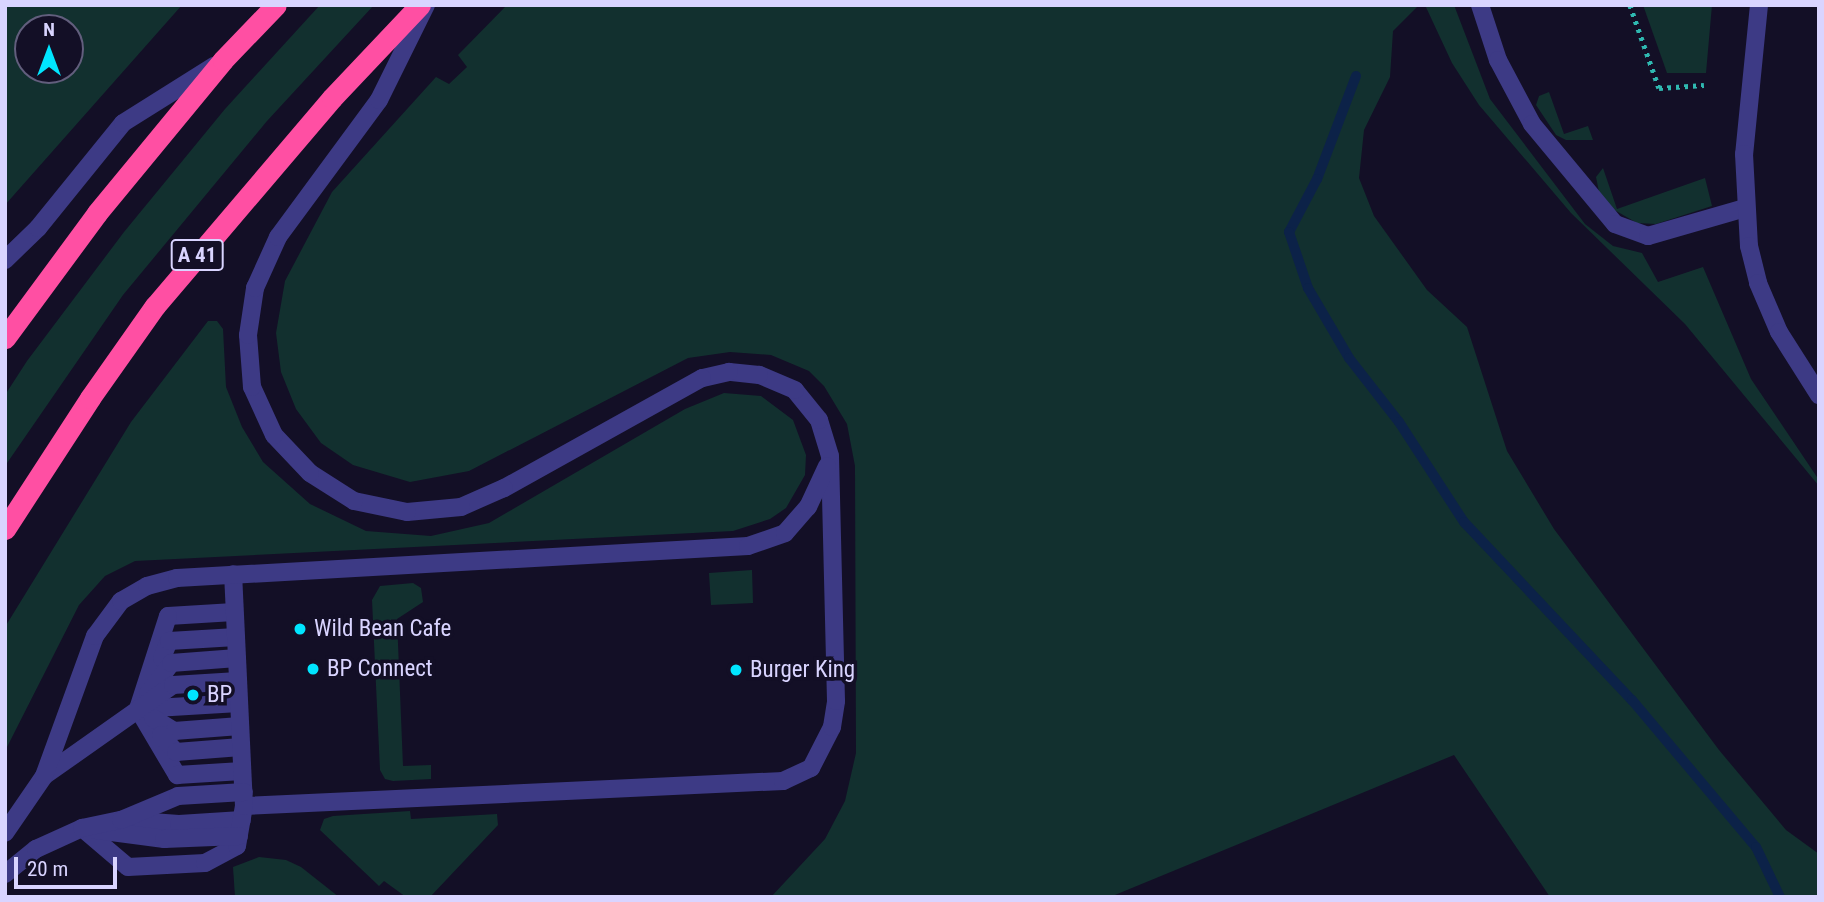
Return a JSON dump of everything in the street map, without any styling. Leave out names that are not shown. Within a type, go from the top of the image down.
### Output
[{"type":"highway","points":[[5,338],[97,213],[223,60],[276,5]]},
{"type":"highway","name":"A 41","points":[[5,529],[89,398],[163,296],[314,118],[420,5]]},
{"type":"street","points":[[121,820],[179,824],[242,813],[733,785],[799,778],[824,749],[836,701],[830,456],[819,420],[796,390],[759,375],[729,372],[702,378],[668,394],[504,488],[461,507],[407,512],[354,501],[310,473],[274,435],[252,387],[248,335],[255,288],[278,237],[379,100],[426,5]]},
{"type":"street","points":[[1480,5],[1499,60],[1532,124],[1615,223],[1648,236],[1745,208]]},
{"type":"street","points":[[1759,5],[1744,154],[1745,208],[1758,283],[1779,332],[1819,395]]},
{"type":"street","points":[[5,260],[38,228],[123,123],[223,60]]},
{"type":"street","points":[[5,833],[44,776],[95,636],[121,601],[177,578],[748,546],[785,533],[808,507],[830,456]]},
{"type":"street","points":[[82,828],[128,867],[205,863],[237,846],[242,813],[242,771],[233,575]]},
{"type":"street","points":[[234,612],[168,615],[138,709],[177,775],[242,771]]},
{"type":"street","points":[[138,709],[169,641],[236,637]]},
{"type":"street","points":[[138,709],[171,663],[237,658]]},
{"type":"street","points":[[44,776],[173,685],[238,681]]},
{"type":"street","points":[[138,709],[239,703]]},
{"type":"street","points":[[138,709],[174,731],[240,726]]},
{"type":"street","points":[[138,709],[176,752],[241,747]]},
{"type":"street","points":[[5,874],[36,849],[82,828],[121,820],[178,796],[242,813]]},
{"type":"street","points":[[82,828],[164,839],[242,813]]},
{"type":"path","points":[[1630,5],[1659,88],[1704,85]]},
{"type":"green space","points":[[5,5],[182,5],[5,205]]},
{"type":"green space","points":[[320,5],[374,5],[267,121],[123,295],[5,466],[5,395],[27,361],[124,232],[225,109]]},
{"type":"green space","points":[[507,5],[1419,5],[1393,31],[1390,77],[1364,130],[1359,178],[1374,216],[1427,290],[1467,327],[1507,451],[1554,529],[1719,750],[1786,830],[1819,854],[1819,897],[1550,897],[1454,755],[1110,897],[771,897],[825,839],[845,801],[856,753],[855,466],[847,424],[824,386],[809,371],[771,355],[730,352],[688,358],[469,471],[410,482],[353,465],[321,443],[296,409],[281,372],[276,333],[285,281],[332,192],[436,77],[449,84],[467,67],[458,55]]},
{"type":"green space","points":[[1425,5],[1454,5],[1490,99],[1585,224],[1613,246],[1642,253],[1658,282],[1703,267],[1751,379],[1819,480],[1819,486],[1685,324],[1571,213],[1479,105],[1452,63]]},
{"type":"green space","points":[[1643,5],[1712,5],[1706,73],[1667,73]]},
{"type":"green space","points":[[1549,92],[1564,134],[1588,126],[1593,140],[1566,140],[1556,135],[1536,105],[1539,96]]},
{"type":"green space","points":[[1603,168],[1617,209],[1705,178],[1712,206],[1656,224],[1637,223],[1611,208],[1599,192],[1596,177]]},
{"type":"green space","points":[[208,321],[217,321],[223,329],[226,387],[242,427],[263,462],[310,504],[366,531],[431,536],[489,523],[685,409],[724,393],[761,396],[793,420],[806,455],[805,475],[786,508],[770,519],[733,531],[135,561],[105,576],[79,605],[5,751],[5,627],[131,422]]},
{"type":"green space","points":[[752,570],[753,603],[711,605],[709,573]]},
{"type":"green space","points":[[413,583],[421,588],[423,602],[397,619],[403,766],[431,765],[431,779],[393,781],[385,779],[380,770],[372,600],[380,586]]},
{"type":"green space","points":[[410,811],[411,819],[497,814],[498,825],[430,897],[406,897],[384,881],[379,886],[320,830],[324,819],[333,816]]},
{"type":"green space","points":[[259,857],[286,860],[301,867],[339,897],[235,897],[233,867]]},
{"type":"waterway","points":[[1356,76],[1317,179],[1289,232],[1308,288],[1349,358],[1399,422],[1464,522],[1632,700],[1756,847],[1780,897]]},
{"type":"place","name":"Wild Bean Cafe","points":[[300,629]]},
{"type":"place","name":"BP Connect","points":[[313,669]]},
{"type":"place","name":"Burger King","points":[[736,670]]},
{"type":"place","name":"BP","points":[[193,695]]}]
